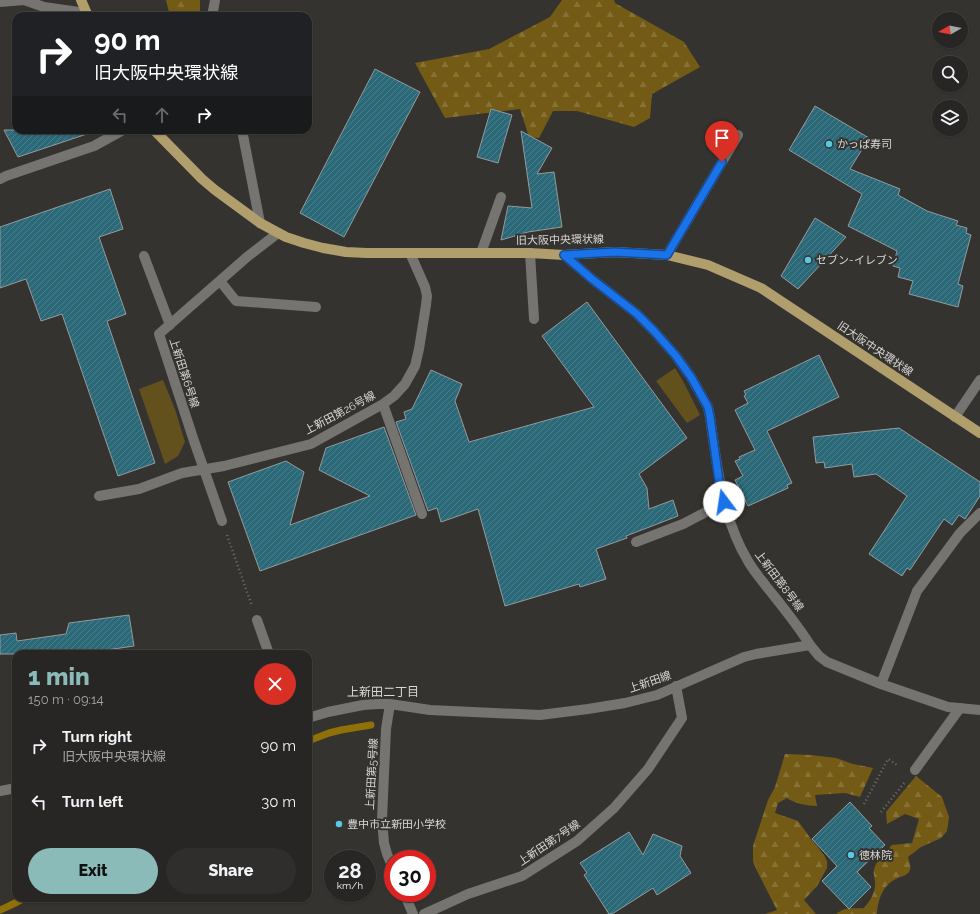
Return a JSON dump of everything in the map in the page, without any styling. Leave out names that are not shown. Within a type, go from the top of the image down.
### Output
[{"type":"main road","points":[[81,0],[86,12]]},
{"type":"main road","name":"旧大阪中央環状線","points":[[158,134],[210,186],[260,223],[278,233],[304,243],[323,248],[346,252],[366,253],[530,253],[564,255],[615,252],[667,255],[708,265],[761,288],[980,433]]},
{"type":"street","points":[[0,2],[24,0],[44,7],[75,12]]},
{"type":"street","points":[[213,12],[215,0]]},
{"type":"street","points":[[0,179],[94,146],[116,134]]},
{"type":"street","points":[[243,134],[260,223]]},
{"type":"street","points":[[667,255],[738,135]]},
{"type":"street","points":[[481,253],[501,198]]},
{"type":"street","name":"上新田第6号線","points":[[222,521],[159,334],[278,233]]},
{"type":"street","name":"上新田第26号線","points":[[99,496],[139,489],[182,473],[224,466],[311,444],[383,404],[394,396],[404,384],[415,366],[426,305],[427,296],[425,286],[410,253]]},
{"type":"street","points":[[530,253],[534,319]]},
{"type":"street","name":"上新田第8号線","points":[[564,255],[637,314],[676,356],[691,377],[708,407],[719,481],[724,502],[738,542],[748,563],[810,645]]},
{"type":"street","points":[[144,256],[170,324]]},
{"type":"street","points":[[220,281],[236,301],[316,306]]},
{"type":"street","points":[[955,417],[980,380]]},
{"type":"street","points":[[383,404],[422,514]]},
{"type":"street","points":[[636,542],[683,524],[724,502]]},
{"type":"street","points":[[881,684],[917,591],[960,533],[980,513]]},
{"type":"street","points":[[257,620],[268,650]]},
{"type":"street","points":[[810,645],[819,656],[827,662],[881,684],[948,707],[980,710]]},
{"type":"street","name":"上新田線","points":[[312,717],[363,705],[390,704],[430,710],[540,715],[625,704],[657,694],[744,657],[810,645]]},
{"type":"street","name":"上新田第7号線","points":[[424,914],[468,894],[522,876],[577,841],[614,808],[648,768],[682,718],[676,686]]},
{"type":"street","name":"上新田第5号線","points":[[386,850],[382,819],[386,728],[390,704]]},
{"type":"street","points":[[915,770],[960,708]]},
{"type":"street","points":[[0,791],[12,789]]},
{"type":"street","points":[[408,902],[413,914]]},
{"type":"path","points":[[228,538],[251,603]]},
{"type":"path","points":[[864,804],[888,759],[897,765]]},
{"type":"path","points":[[881,812],[915,770]]},
{"type":"green space","points":[[166,0],[200,0],[200,12],[169,12]]},
{"type":"green space","points":[[562,0],[614,0],[615,3],[684,42],[700,67],[652,94],[650,118],[634,127],[577,111],[553,111],[539,138],[529,137],[520,109],[445,118],[415,63],[489,49],[550,17]]},
{"type":"green space","points":[[785,754],[836,758],[853,764],[873,768],[860,797],[845,793],[815,795],[817,806],[801,804],[787,798],[778,803],[775,813],[798,821],[827,861],[827,868],[817,886],[804,900],[816,914],[765,914],[777,910],[753,861],[753,846],[768,800],[775,787]]},
{"type":"green space","points":[[916,776],[942,797],[949,817],[947,831],[941,838],[921,847],[908,857],[910,866],[909,872],[893,881],[885,888],[880,898],[877,914],[836,914],[849,908],[864,908],[874,893],[875,867],[884,853],[892,845],[912,843],[919,819],[905,814],[887,824],[886,812]]},
{"type":"shaded area","points":[[675,368],[700,415],[687,423],[656,381]]},
{"type":"shaded area","points":[[163,380],[175,409],[185,442],[178,456],[165,464],[139,389]]},
{"type":"building","points":[[375,69],[420,92],[344,237],[300,213]]},
{"type":"building","points":[[815,106],[869,138],[850,169],[900,189],[898,195],[927,211],[958,221],[956,225],[967,228],[966,233],[971,235],[958,284],[963,286],[958,307],[909,294],[913,281],[898,277],[900,268],[893,266],[897,251],[848,226],[862,194],[789,150]]},
{"type":"building","points":[[491,109],[512,115],[498,163],[477,157]]},
{"type":"building","points":[[4,130],[12,130],[12,134],[87,134],[18,157]]},
{"type":"building","points":[[521,131],[552,148],[537,174],[554,172],[562,227],[528,232],[501,240],[508,206],[532,208]]},
{"type":"building","points":[[110,189],[123,229],[99,237],[126,314],[107,321],[155,463],[118,476],[62,314],[41,321],[26,279],[0,288],[0,227]]},
{"type":"building","name":"セブン-イレブン","points":[[815,218],[846,237],[798,289],[781,276]]},
{"type":"building","points":[[587,302],[687,438],[639,474],[647,488],[649,509],[673,500],[678,516],[626,536],[627,538],[596,549],[606,579],[580,587],[579,584],[505,606],[478,509],[441,522],[437,508],[428,511],[396,422],[406,419],[404,412],[412,409],[431,370],[462,384],[455,401],[469,442],[594,407],[542,336]]},
{"type":"building","points":[[819,355],[839,397],[767,431],[792,483],[787,485],[788,488],[748,506],[735,480],[743,476],[735,461],[740,459],[739,457],[755,450],[735,410],[748,403],[744,396],[746,395],[744,391]]},
{"type":"building","points":[[384,427],[416,515],[260,571],[228,482],[286,461],[304,472],[290,525],[370,496],[319,470],[326,448]]},
{"type":"building","points":[[899,428],[980,482],[980,496],[965,519],[959,515],[952,525],[944,519],[910,570],[907,568],[902,576],[869,554],[907,496],[876,474],[854,477],[852,464],[825,468],[824,462],[816,463],[813,437]]},
{"type":"building","points":[[129,615],[134,646],[106,650],[12,650],[12,654],[0,654],[0,635],[16,633],[17,641],[66,634],[69,623]]},
{"type":"building","name":"徳林院","points":[[850,802],[872,826],[869,828],[885,845],[857,872],[871,887],[849,909],[822,881],[837,866],[812,839]]},
{"type":"building","points":[[629,832],[643,855],[653,834],[682,846],[680,856],[691,873],[657,895],[653,888],[612,914],[609,914],[584,875],[587,873],[580,863]]},
{"type":"waterway","points":[[312,739],[341,730],[371,725]]},
{"type":"waterway","points":[[0,910],[17,902]]},
{"type":"place","name":"かっぱ寿司","points":[[829,144]]},
{"type":"place","name":"セブン-イレブン","points":[[808,260]]},
{"type":"place","name":"豊中市立新田小学校","points":[[339,824]]},
{"type":"place","name":"徳林院","points":[[851,855]]},
{"type":"district","name":"上新田二丁目","points":[[383,692]]},
{"type":"route","points":[[722,162],[667,255],[615,252],[564,255],[637,314],[676,356],[691,377],[708,407],[719,481],[724,502]]}]
